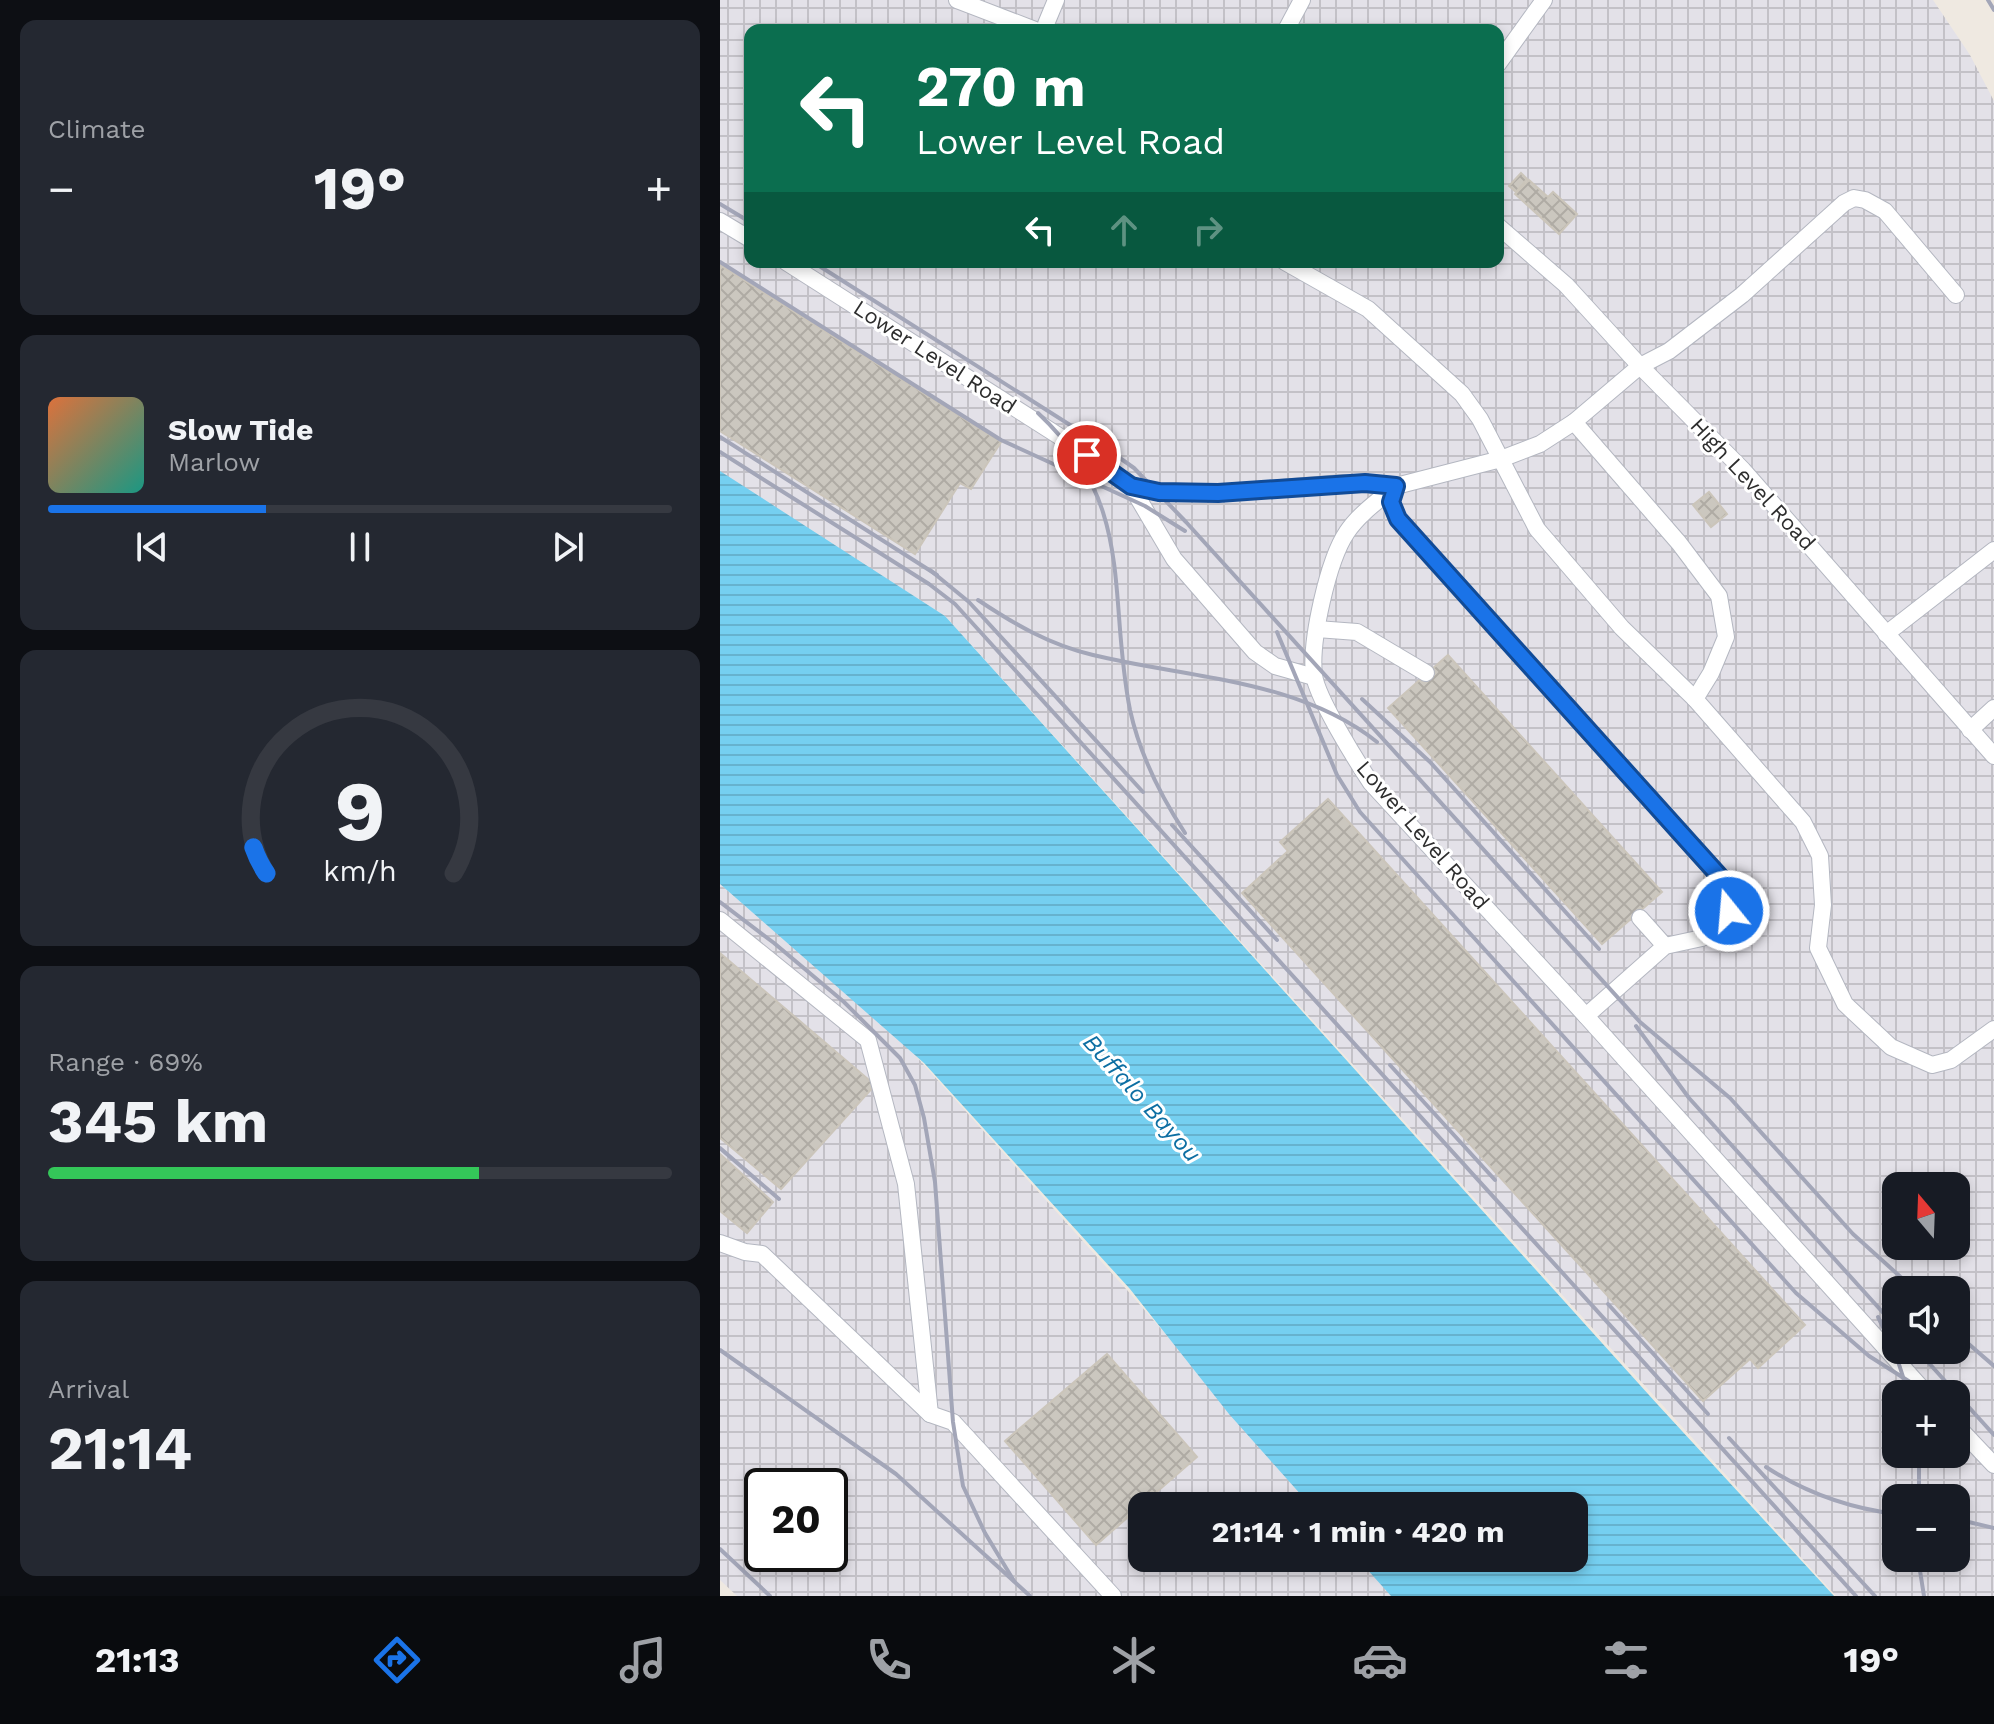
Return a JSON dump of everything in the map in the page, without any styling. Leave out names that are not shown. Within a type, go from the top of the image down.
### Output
[{"type":"lane","points":[[957,0],[1031,24]]},
{"type":"lane","points":[[1042,24],[1056,0]]},
{"type":"lane","points":[[1289,24],[1302,0]]},
{"type":"lane","points":[[1504,56],[1544,0]]},
{"type":"lane","points":[[1131,486],[1174,559],[1255,652],[1275,666],[1314,677],[1317,629],[1337,552],[1346,532],[1361,516],[1396,486],[1501,459],[1540,444],[1574,422],[1640,366],[1669,351],[1742,295],[1844,203],[1854,198],[1865,200],[1885,211],[1956,295]]},
{"type":"lane","points":[[720,221],[744,235]]},
{"type":"lane","name":"High Level Road","points":[[1504,231],[1566,285],[1640,366],[1754,481],[1994,756]]},
{"type":"lane","name":"Lower Level Road","points":[[795,268],[1062,438],[1131,486],[1159,492],[1218,493],[1343,483],[1396,486]]},
{"type":"lane","points":[[1296,268],[1368,309],[1451,384],[1475,411],[1537,529],[1622,628],[1695,699],[1803,822],[1820,856],[1823,905],[1818,948],[1845,1004],[1891,1047],[1932,1065],[1951,1060],[1994,1029]]},
{"type":"lane","points":[[1574,422],[1679,543],[1719,596],[1726,637],[1711,673],[1695,699]]},
{"type":"lane","points":[[1396,486],[1391,502],[1398,519],[1727,886],[1729,911],[1720,928],[1702,938],[1665,946],[1586,1016]]},
{"type":"lane","points":[[1886,634],[1994,550]]},
{"type":"lane","points":[[1317,629],[1357,632],[1426,673]]},
{"type":"lane","name":"Lower Level Road","points":[[1314,677],[1356,761],[1371,783],[1914,1380]]},
{"type":"lane","points":[[1970,730],[1994,708]]},
{"type":"lane","points":[[1640,918],[1665,946]]},
{"type":"lane","points":[[720,920],[868,1040],[906,1184],[930,1414]]},
{"type":"lane","points":[[720,1243],[762,1254],[930,1414],[953,1422],[1113,1596]]},
{"type":"lane","points":[[1970,1440],[1994,1465]]},
{"type":"shaded area","points":[[720,0],[1933,0],[1970,55],[1994,101],[1994,1596],[1836,1596],[945,616],[720,473]]},
{"type":"shaded area","points":[[720,884],[905,1044],[1304,1492],[1128,1492],[1128,1572],[1374,1572],[1395,1596],[737,1596],[720,1580]]},
{"type":"water","name":"Buffalo Bayou","points":[[720,471],[945,616],[1834,1596],[1391,1596],[1370,1572],[1588,1572],[1588,1492],[1299,1492],[1229,1414],[1130,1289],[924,1063],[720,884]]},
{"type":"building","points":[[1521,173],[1527,179],[1516,192],[1509,186]]},
{"type":"building","points":[[1529,180],[1548,197],[1553,192],[1577,214],[1559,234],[1515,194]]},
{"type":"building","points":[[720,265],[1001,442],[971,489],[960,483],[915,554],[720,431]]},
{"type":"building","points":[[1709,492],[1727,514],[1711,527],[1693,505]]},
{"type":"building","points":[[1448,655],[1662,892],[1602,944],[1388,708]]},
{"type":"building","points":[[1328,799],[1805,1325],[1758,1368],[1750,1359],[1703,1401],[1242,893],[1288,851],[1280,842]]},
{"type":"building","points":[[720,953],[875,1085],[781,1189],[720,1138]]},
{"type":"building","points":[[720,1154],[773,1202],[747,1233],[720,1211]]},
{"type":"building","points":[[1107,1354],[1197,1457],[1157,1492],[1128,1492],[1128,1517],[1096,1545],[1005,1441]]},
{"type":"railway","points":[[1988,0],[1994,10]]},
{"type":"railway","points":[[720,204],[744,218]]},
{"type":"railway","points":[[720,262],[1001,440],[1145,506],[1185,531]]},
{"type":"railway","points":[[822,268],[1134,468],[1640,1022],[1730,1098],[1853,1234],[1900,1276]]},
{"type":"railway","points":[[1038,413],[1069,448],[1091,482],[1105,517],[1134,727],[1152,774],[1185,833]]},
{"type":"railway","points":[[720,437],[937,575]]},
{"type":"railway","points":[[720,452],[929,584],[955,604],[1856,1596]]},
{"type":"railway","points":[[930,570],[969,602],[1143,792]]},
{"type":"railway","points":[[978,600],[1062,646],[1277,693],[1313,705],[1346,721],[1377,742]]},
{"type":"railway","points":[[1277,632],[1337,775],[1360,812],[1796,1293],[1869,1356],[1907,1380]]},
{"type":"railway","points":[[1362,699],[1430,762],[1599,949]]},
{"type":"railway","points":[[1172,825],[1277,940]]},
{"type":"railway","points":[[720,902],[844,1002],[900,1058],[915,1085],[935,1182],[953,1422],[963,1486],[985,1533],[1014,1581]]},
{"type":"railway","points":[[1636,1026],[1689,1098],[1882,1312]]},
{"type":"railway","points":[[1390,1065],[1495,1180]]},
{"type":"railway","points":[[720,1148],[779,1199]]},
{"type":"railway","points":[[1608,1304],[1708,1414]]},
{"type":"railway","points":[[1878,1317],[1894,1349],[1904,1380]]},
{"type":"railway","points":[[1970,1345],[1994,1366]]},
{"type":"railway","points":[[720,1350],[896,1474],[1030,1596]]},
{"type":"railway","points":[[1930,1364],[1994,1435]]},
{"type":"railway","points":[[1729,1438],[1875,1596]]},
{"type":"railway","points":[[1766,1467],[1828,1498],[1882,1512]]},
{"type":"railway","points":[[1919,1468],[1919,1484]]},
{"type":"railway","points":[[1970,1522],[1994,1528]]},
{"type":"railway","points":[[720,1549],[770,1596]]},
{"type":"railway","points":[[1920,1572],[1924,1596]]},
{"type":"route","points":[[1087,455],[1131,486],[1146,491],[1269,491],[1343,483],[1396,486],[1391,502],[1398,519],[1722,879],[1729,894],[1729,911]]}]
